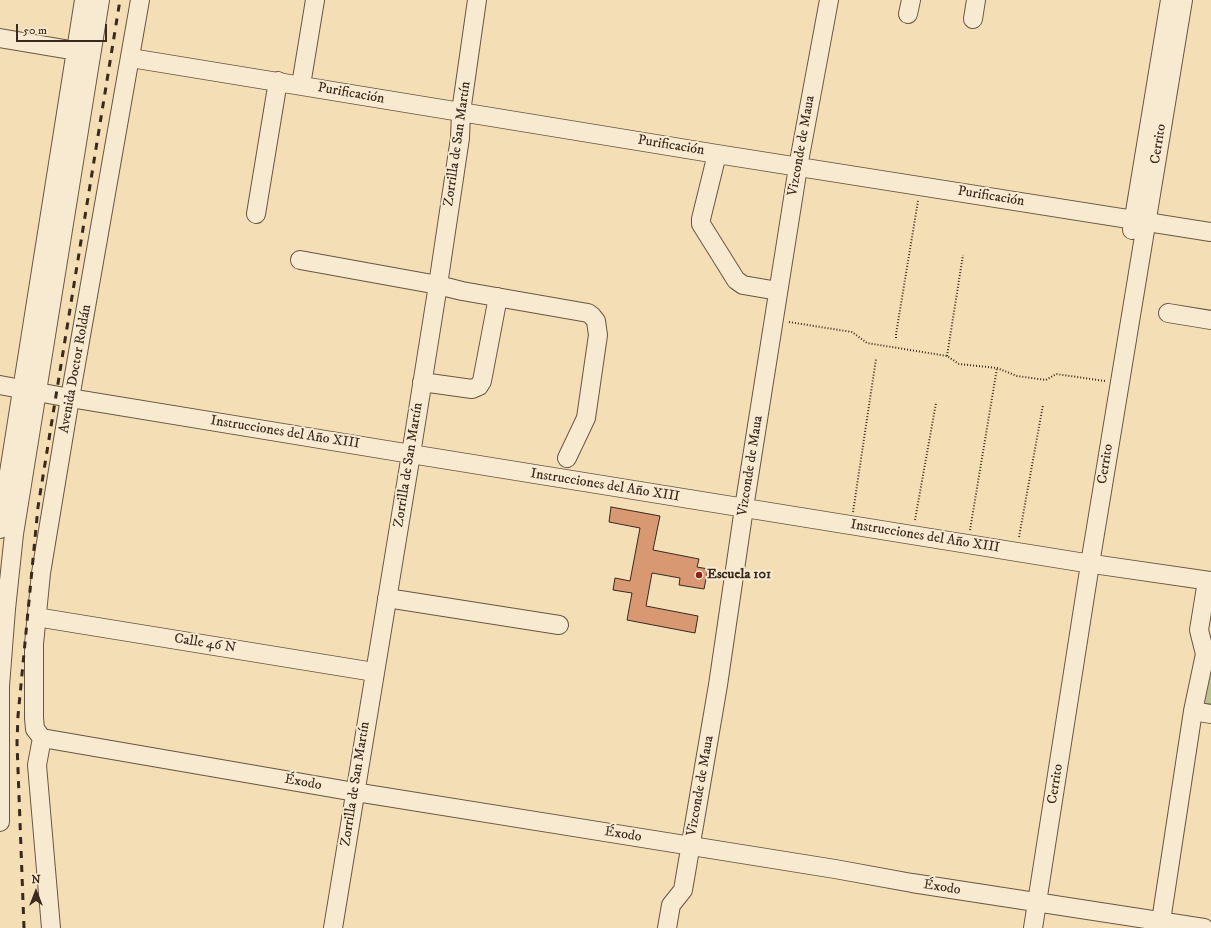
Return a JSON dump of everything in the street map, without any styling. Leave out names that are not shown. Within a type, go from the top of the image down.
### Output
[{"type":"street","points":[[84,0],[84,53]]},
{"type":"street","points":[[0,822],[0,686],[5,617],[30,390],[84,53],[100,0]]},
{"type":"street","name":"Avenida Doctor Roldán","points":[[42,738],[35,729],[34,718],[34,644],[41,573],[70,398],[140,0]]},
{"type":"street","points":[[301,85],[315,0]]},
{"type":"street","name":"Zorrilla de San Martín","points":[[333,928],[438,285],[460,138],[477,0]]},
{"type":"street","name":"Vizconde de Maua","points":[[667,928],[671,905],[683,890],[718,685],[744,508],[798,167],[829,0]]},
{"type":"street","points":[[973,19],[976,0]]},
{"type":"street","name":"Cerrito","points":[[1022,928],[1031,902],[1140,220],[1170,0]]},
{"type":"street","name":"Cerrito","points":[[1084,563],[1109,382],[1183,0]]},
{"type":"street","points":[[0,38],[84,53]]},
{"type":"street","name":"Purificación","points":[[131,58],[717,154],[1211,232]]},
{"type":"street","points":[[256,214],[278,81]]},
{"type":"street","points":[[717,154],[701,224],[736,280],[743,285],[778,291]]},
{"type":"street","points":[[300,260],[588,313],[596,321],[598,335],[586,418],[567,458]]},
{"type":"street","points":[[422,382],[472,389],[479,386],[482,381],[498,297]]},
{"type":"street","points":[[1168,313],[1211,320]]},
{"type":"street","name":"Instrucciones del Año XIII","points":[[0,385],[70,398],[744,508],[1084,563],[1209,581]]},
{"type":"street","points":[[0,529],[30,390]]},
{"type":"street","points":[[1161,921],[1193,711],[1205,654],[1199,630],[1209,581]]},
{"type":"street","points":[[386,598],[559,625]]},
{"type":"street","name":"Calle 46 N","points":[[36,617],[374,672]]},
{"type":"street","points":[[1193,711],[1211,714]]},
{"type":"street","points":[[42,738],[37,765],[51,928]]},
{"type":"street","name":"Éxodo","points":[[42,738],[355,792],[1031,902],[1204,928]]},
{"type":"street","name":"Cerrito","points":[[1031,902],[1033,928]]},
{"type":"path","points":[[896,338],[917,206],[918,186]]},
{"type":"path","points":[[947,356],[963,255]]},
{"type":"path","points":[[774,320],[852,332],[868,343],[947,356],[959,364],[997,368],[1017,376],[1046,380],[1056,374],[1109,382]]},
{"type":"path","points":[[851,525],[876,359]]},
{"type":"path","points":[[967,544],[997,368]]},
{"type":"path","points":[[912,535],[936,403]]},
{"type":"path","points":[[1016,552],[1043,405]]},
{"type":"green space","points":[[1211,656],[1211,723],[1201,721]]},
{"type":"building","points":[[611,507],[660,516],[653,550],[699,559],[697,567],[708,569],[704,589],[679,585],[680,578],[652,573],[646,606],[698,616],[695,633],[627,620],[632,593],[613,590],[615,578],[630,581],[640,528],[609,522]]},
{"type":"railway","points":[[24,928],[17,743],[18,716],[38,507],[120,0]]},
{"type":"place","name":"Escuela 101","points":[[699,575]]}]
